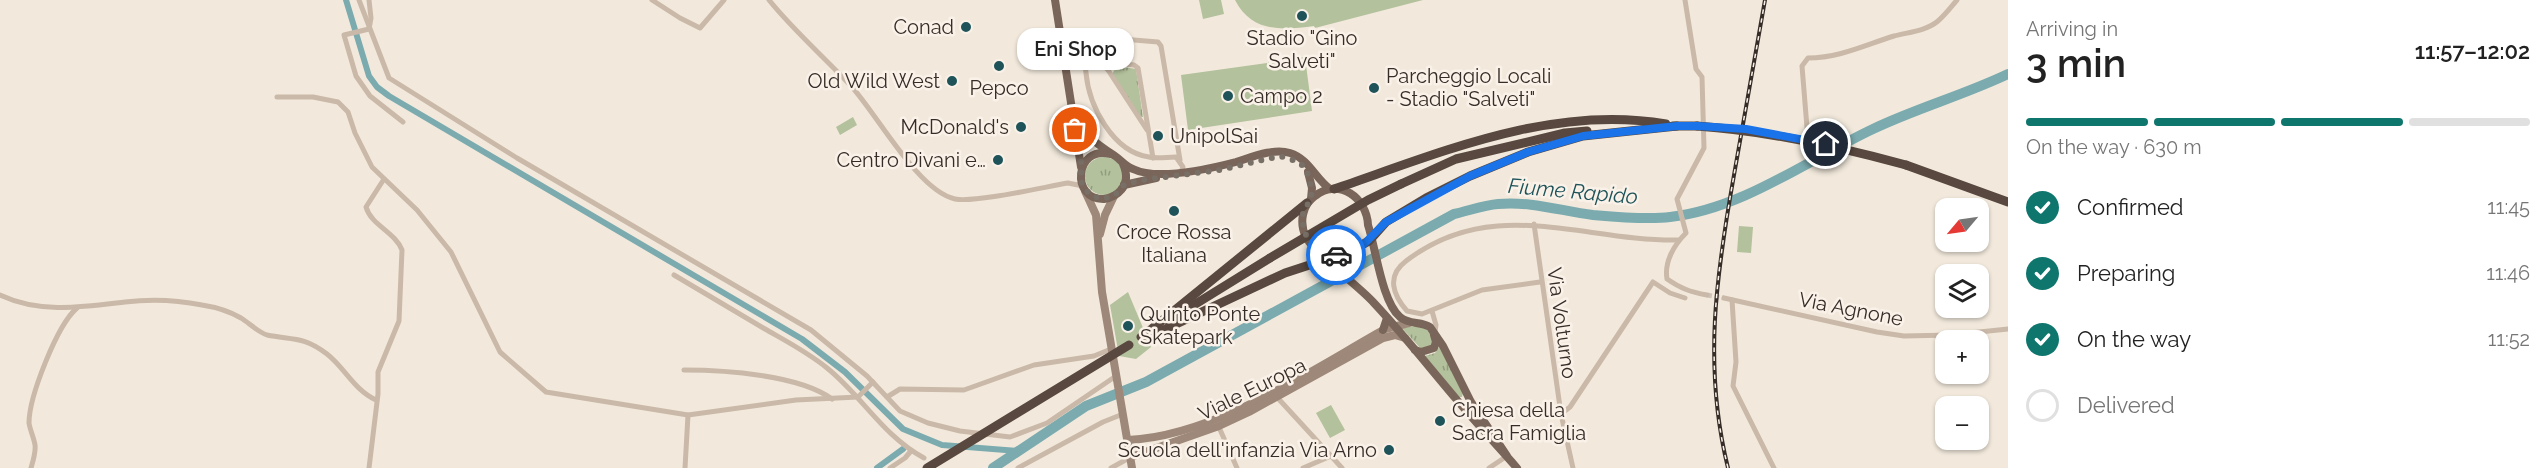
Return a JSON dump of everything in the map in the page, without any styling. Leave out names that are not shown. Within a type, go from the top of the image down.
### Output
[{"type":"highway","points":[[1332,189],[1471,143],[1550,124],[1618,119],[1677,126]]},
{"type":"highway","points":[[1354,249],[1373,241],[1386,222],[1426,198],[1470,176],[1528,152],[1583,136],[1677,126]]},
{"type":"highway","points":[[927,468],[1368,200],[1456,159],[1565,133],[1621,127],[1698,126],[1746,129],[1808,140],[1906,165],[2007,202]]},
{"type":"highway","points":[[1141,337],[1309,201]]},
{"type":"highway","points":[[1141,337],[1156,333],[1285,273],[1311,263],[1331,262],[1343,254]]},
{"type":"main road","points":[[1055,0],[1068,72],[1084,188],[1101,199],[1114,196],[1124,185],[1150,176],[1220,166],[1280,152],[1301,158],[1322,183],[1332,189],[1344,190],[1359,199],[1368,216],[1368,225],[1380,269],[1394,311],[1409,323],[1426,324],[1434,334],[1443,346],[1471,402],[1507,456]]},
{"type":"main road","points":[[1074,114],[1084,133],[1094,143],[1133,170],[1150,176],[1182,177],[1280,156],[1299,162],[1311,178],[1309,201],[1303,212],[1303,230],[1313,246],[1355,284],[1394,325],[1517,468]]},
{"type":"main road","points":[[1081,170],[1091,156],[1106,152],[1113,154]]},
{"type":"main road","points":[[1123,164],[1126,171],[1124,185]]},
{"type":"main road","points":[[1309,201],[1332,189]]},
{"type":"main road","points":[[1313,246],[1324,253],[1343,254],[1361,243],[1368,225]]},
{"type":"main road","points":[[1383,330],[1387,318]]},
{"type":"main road","points":[[1415,350],[1421,352],[1434,348],[1436,342],[1434,334]]},
{"type":"street","points":[[359,0],[389,78],[518,158],[811,330],[873,382],[900,411],[928,423],[960,431],[1010,437],[1047,423],[1117,379]]},
{"type":"street","points":[[369,0],[371,18],[369,29]]},
{"type":"street","points":[[652,0],[700,28],[724,0]]},
{"type":"street","points":[[769,0],[800,37],[851,86],[910,166],[946,196],[967,200],[1068,183],[1084,188],[1096,215],[1102,292],[1132,468]]},
{"type":"street","points":[[1685,0],[1696,69],[1702,77],[1704,148],[1677,199],[1686,233],[1679,240],[1665,267],[1667,279],[1687,292],[1707,295]]},
{"type":"street","points":[[1808,140],[1802,66],[1808,57],[1826,58],[1843,54],[1922,30],[1938,21],[1957,0]]},
{"type":"street","points":[[369,29],[344,35],[356,76],[370,96],[403,122]]},
{"type":"street","points":[[1060,29],[1074,36],[1158,42],[1161,46],[1180,160],[1183,166],[1181,172]]},
{"type":"street","points":[[1068,72],[1069,44],[1074,36]]},
{"type":"street","points":[[1086,36],[1088,85],[1103,122],[1111,132],[1138,154],[1153,158],[1176,157],[1180,160]]},
{"type":"street","points":[[1086,47],[1108,70],[1148,133]]},
{"type":"street","points":[[1108,70],[1115,63],[1136,65],[1153,158]]},
{"type":"street","points":[[277,97],[313,97],[338,102],[348,112],[370,163],[417,210],[452,252],[500,352],[546,392],[688,415],[796,400],[834,400],[858,397],[873,382]]},
{"type":"street","points":[[1068,183],[1081,170]]},
{"type":"street","points":[[369,468],[379,366],[398,326],[402,254],[398,242],[367,210],[371,197],[384,179]]},
{"type":"street","points":[[1098,242],[1105,215],[1114,196]]},
{"type":"street","points":[[1540,282],[1482,290],[1432,311],[1414,314],[1400,304],[1392,283],[1400,266],[1422,250],[1462,232],[1488,226],[1534,224],[1648,240],[1679,240]]},
{"type":"street","name":"Via Volturno","points":[[1534,224],[1540,282],[1571,466]]},
{"type":"street","points":[[674,276],[827,367],[858,397],[878,422],[911,451],[924,458]]},
{"type":"street","points":[[1561,414],[1570,407],[1653,282],[1670,293],[1685,298]]},
{"type":"street","points":[[0,295],[14,302],[77,308],[125,302],[158,301],[185,302],[221,309],[238,316],[266,334],[298,339],[326,353],[357,387],[376,400]]},
{"type":"street","name":"Via Agnone","points":[[1725,298],[1904,336],[1951,335],[2008,329]]},
{"type":"street","points":[[1732,300],[1736,362],[1733,386],[1774,468]]},
{"type":"street","points":[[31,468],[35,447],[29,423],[32,405],[58,330],[77,308]]},
{"type":"street","points":[[1432,311],[1443,346]]},
{"type":"street","name":"Viale Europa","points":[[1110,468],[1131,457],[1219,426],[1383,330],[1394,325],[1409,323]]},
{"type":"street","points":[[1434,334],[1436,325]]},
{"type":"street","name":"Viale Europa","points":[[1128,440],[1175,433],[1274,395],[1383,338],[1395,336],[1405,338]]},
{"type":"street","points":[[887,397],[900,389],[964,390],[1034,365],[1094,356],[1111,349]]},
{"type":"street","points":[[684,370],[738,372],[792,382],[824,393],[834,400]]},
{"type":"street","points":[[1274,395],[1342,468]]},
{"type":"street","points":[[1018,468],[1103,422],[1123,414]]},
{"type":"street","points":[[686,468],[688,415]]},
{"type":"street","points":[[1215,418],[1237,468]]},
{"type":"street","points":[[890,468],[911,451]]},
{"type":"street","points":[[1303,468],[1331,456]]},
{"type":"street","points":[[1489,468],[1507,456]]},
{"type":"green space","points":[[1199,0],[1221,0],[1224,14],[1203,19]]},
{"type":"green space","name":"Stadio \"Gino Salveti\"","points":[[1235,0],[1423,0],[1315,28],[1314,26],[1279,28],[1259,24],[1250,19]]},
{"type":"green space","name":"Campo 2","points":[[1305,57],[1312,111],[1188,130],[1181,75],[1267,63],[1268,68],[1268,62]]},
{"type":"green space","points":[[1117,66],[1136,69],[1143,117],[1140,117],[1112,74]]},
{"type":"green space","points":[[853,117],[857,125],[840,135],[836,127]]},
{"type":"green space","points":[[1104,157],[1118,162],[1123,176],[1118,190],[1104,195],[1090,190],[1085,176],[1090,162]]},
{"type":"green space","points":[[1739,226],[1753,227],[1751,253],[1737,252]]},
{"type":"green space","name":"Quinto Ponte Skatepark","points":[[1128,292],[1151,347],[1136,359],[1119,356],[1110,305]]},
{"type":"green space","points":[[1416,326],[1425,328],[1432,334],[1432,345],[1421,349],[1402,328]]},
{"type":"green space","points":[[1440,346],[1463,393],[1462,397],[1459,397],[1425,356],[1435,353]]},
{"type":"green space","points":[[1331,405],[1345,430],[1330,438],[1316,413]]},
{"type":"waterway","points":[[346,0],[369,76],[377,87],[389,96],[802,339],[845,372],[903,429],[942,445],[1018,451]]},
{"type":"waterway","name":"Fiume Rapido","points":[[993,468],[1086,406],[1146,382],[1454,214],[1510,203],[1632,218],[1661,218],[1697,212],[1749,194],[1890,121],[2008,74]]},
{"type":"waterway","points":[[877,468],[903,449]]},
{"type":"tunnel","points":[[1707,295],[1724,298]]},
{"type":"railway","points":[[1728,468],[1720,431],[1716,394],[1715,322],[1722,249],[1765,0]]},
{"type":"way so far","points":[[1075,130],[1082,167],[1080,180],[1089,194],[1101,199],[1114,196],[1124,185],[1150,178],[1182,177],[1280,156],[1299,162],[1311,178],[1312,188],[1311,199],[1303,212],[1303,230],[1307,239],[1318,250],[1336,255]]},
{"type":"place","name":"Stadio \"Gino Salveti\"","points":[[1302,16]]},
{"type":"place","name":"Conad","points":[[966,27]]},
{"type":"place","name":"Pepco","points":[[999,66]]},
{"type":"place","name":"Old Wild West","points":[[952,81]]},
{"type":"place","name":"Parcheggio Locali - Stadio \"Salveti\"","points":[[1374,88]]},
{"type":"place","name":"Campo 2","points":[[1228,96]]},
{"type":"place","name":"McDonald's","points":[[1021,127]]},
{"type":"place","name":"Eni Shop","points":[[1075,130]]},
{"type":"place","name":"UnipolSai","points":[[1158,136]]},
{"type":"place","name":"Centro Divani e…","points":[[998,160]]},
{"type":"place","name":"Croce Rossa Italiana","points":[[1174,211]]},
{"type":"place","name":"Quinto Ponte Skatepark","points":[[1128,326]]},
{"type":"place","name":"Chiesa della Sacra Famiglia","points":[[1440,421]]},
{"type":"place","name":"Scuola dell'infanzia Via Arno","points":[[1389,450]]},
{"type":"route","points":[[1336,255],[1363,245],[1386,222],[1426,198],[1470,176],[1528,152],[1583,136],[1677,126],[1698,126],[1746,129],[1826,144]]}]
